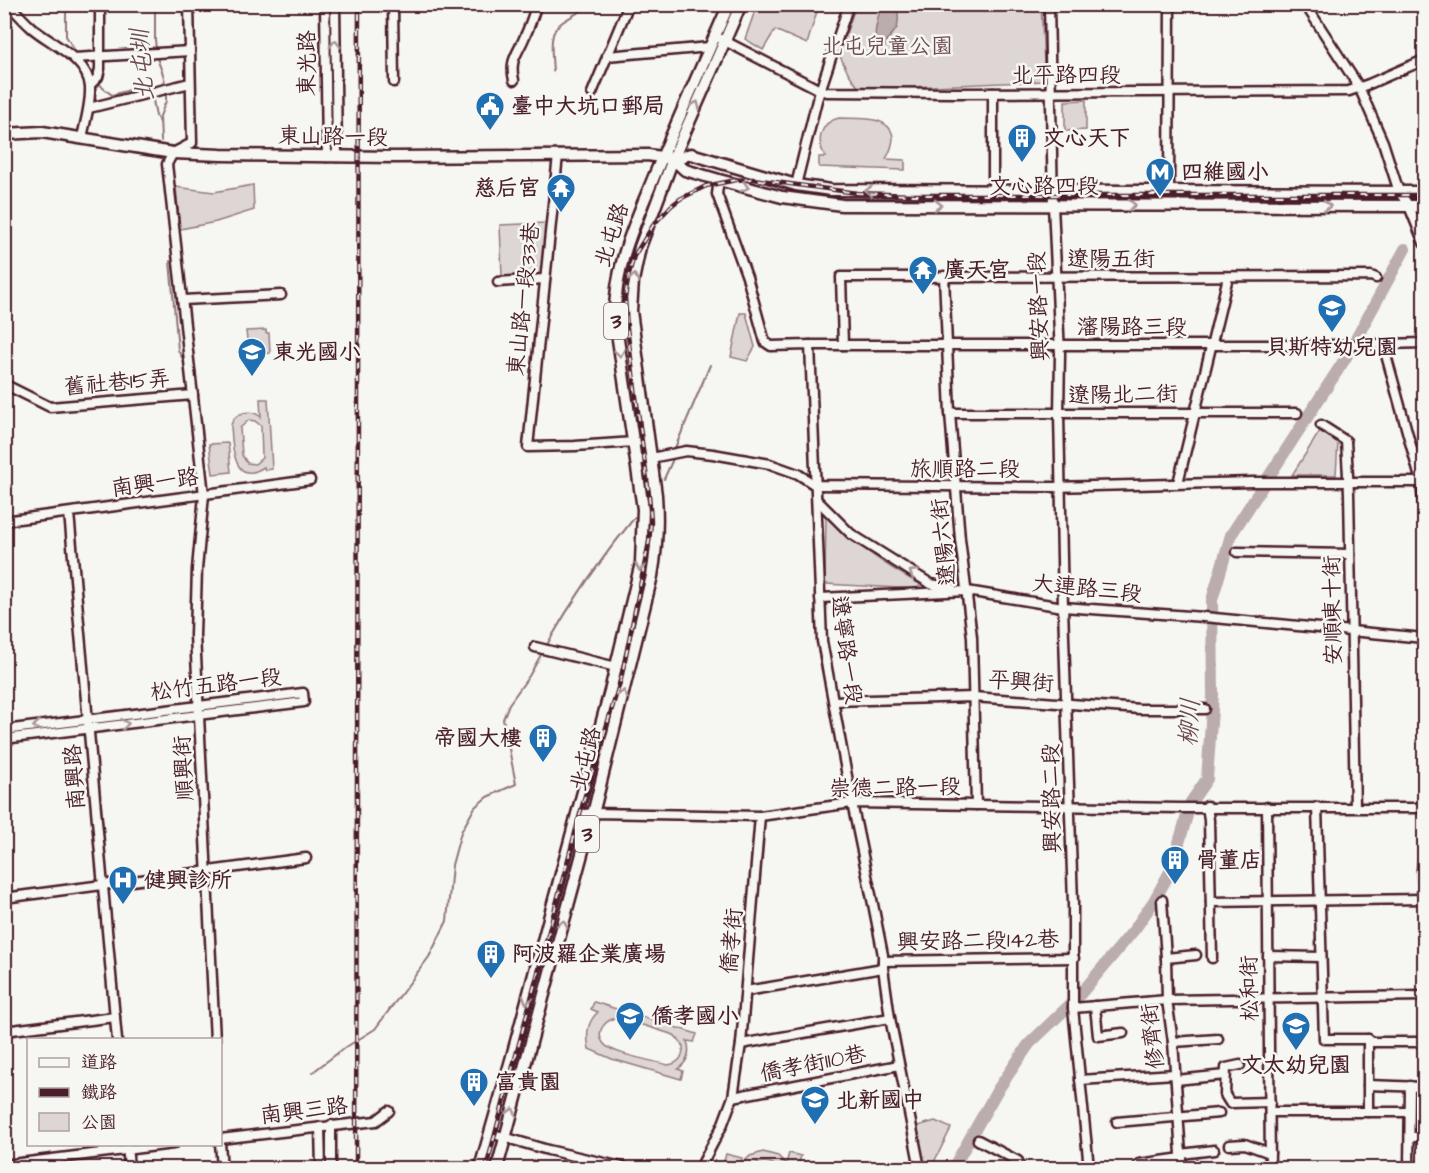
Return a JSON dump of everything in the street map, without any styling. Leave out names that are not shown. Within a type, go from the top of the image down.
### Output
[{"type":"main road","name":"北屯路","points":[[497,1168],[593,813],[652,576],[658,537],[655,482],[631,311],[640,247],[667,158],[710,47],[720,38],[729,4]]},
{"type":"main road","name":"北屯路","points":[[480,1168],[616,667],[641,563],[643,509],[617,332],[615,307],[617,283],[626,244],[720,38],[741,4]]},
{"type":"main road","name":"東山路一段","points":[[4,134],[42,132],[173,153],[332,157],[558,155],[667,158]]},
{"type":"main road","name":"文心路四段","points":[[667,158],[691,154],[796,185],[841,191],[993,189],[1425,192]]},
{"type":"main road","name":"文心路四段","points":[[667,158],[685,170],[819,204],[1425,206]]},
{"type":"street","points":[[9,4],[31,27],[74,58],[82,68],[90,85],[89,108],[82,138]]},
{"type":"street","points":[[90,85],[98,77],[100,4]]},
{"type":"street","points":[[173,153],[192,142],[189,4]]},
{"type":"street","name":"東光路","points":[[325,4],[332,157]]},
{"type":"street","name":"東光路","points":[[332,157],[335,4]]},
{"type":"street","points":[[393,4],[394,82]]},
{"type":"street","points":[[514,80],[512,65],[515,52],[519,50],[537,4]]},
{"type":"street","points":[[592,93],[629,4]]},
{"type":"street","points":[[796,185],[820,90],[849,4]]},
{"type":"street","name":"興安路一段","points":[[1048,4],[1049,93],[1059,345],[1063,607]]},
{"type":"street","points":[[1169,191],[1170,4]]},
{"type":"street","points":[[1305,4],[1359,87],[1383,142],[1399,192],[1409,206],[1425,243]]},
{"type":"street","name":"北平路四段","points":[[720,38],[820,90],[993,93],[1349,90],[1425,60]]},
{"type":"street","points":[[607,56],[710,47]]},
{"type":"street","points":[[74,58],[190,51]]},
{"type":"street","points":[[89,108],[190,83]]},
{"type":"street","points":[[993,93],[993,189]]},
{"type":"street","name":"順興街","points":[[173,153],[167,164],[204,495],[195,601],[195,634],[215,1038]]},
{"type":"street","name":"東山路一段33巷","points":[[558,155],[528,447],[634,443]]},
{"type":"street","points":[[719,180],[717,194],[747,277],[765,342],[771,346],[810,345]]},
{"type":"street","name":"遼陽六街","points":[[944,276],[950,413],[960,539],[972,638],[976,804]]},
{"type":"street","name":"遼陽五街","points":[[843,345],[841,277],[1371,276],[1376,278]]},
{"type":"street","points":[[1178,483],[1228,277]]},
{"type":"street","points":[[498,282],[544,279]]},
{"type":"street","points":[[183,300],[281,295]]},
{"type":"street","points":[[1425,343],[1383,344],[1423,482],[1425,512]]},
{"type":"street","name":"瀋陽路三段","points":[[810,345],[1383,344]]},
{"type":"street","name":"遼寧路一段","points":[[810,345],[822,641],[874,909],[890,1018],[920,1168]]},
{"type":"street","name":"舊社巷15弄","points":[[8,386],[50,407],[193,395]]},
{"type":"street","name":"遼陽北二街","points":[[950,413],[1297,413]]},
{"type":"street","name":"安順東十街","points":[[1321,425],[1346,441],[1355,807]]},
{"type":"street","points":[[634,443],[649,441]]},
{"type":"street","name":"旅順路二段","points":[[651,459],[695,452],[770,464],[798,474],[815,485],[1060,487],[1178,483],[1347,483]]},
{"type":"street","points":[[636,461],[651,459]]},
{"type":"street","name":"南興一路","points":[[4,521],[310,480]]},
{"type":"street","points":[[1347,483],[1423,482]]},
{"type":"street","name":"大連路三段","points":[[817,500],[851,534],[931,584],[1063,607],[1351,631]]},
{"type":"street","name":"南興路","points":[[69,513],[117,1038]]},
{"type":"street","points":[[1238,552],[1350,554]]},
{"type":"street","name":"大連路三段","points":[[820,598],[967,591]]},
{"type":"street","name":"興安路二段","points":[[1063,607],[1068,704],[1073,1004]]},
{"type":"street","points":[[1351,631],[1425,638]]},
{"type":"street","points":[[537,647],[616,667]]},
{"type":"street","name":"松竹五路一段","points":[[4,739],[89,724],[200,710],[303,693],[304,702],[200,710]]},
{"type":"street","name":"平興街","points":[[834,701],[974,697],[1140,709],[1205,709]]},
{"type":"street","name":"松竹五路一段","points":[[4,730],[89,724]]},
{"type":"street","name":"崇德二路一段","points":[[576,815],[593,813],[760,816],[852,802],[1204,807]]},
{"type":"street","points":[[1212,958],[1211,902],[1204,807],[1425,808]]},
{"type":"street","name":"松和街","points":[[1267,807],[1270,1168]]},
{"type":"street","points":[[1317,807],[1324,1039],[1425,1042]]},
{"type":"street","name":"僑孝街","points":[[700,1168],[722,1126],[733,1097],[741,1044],[760,816]]},
{"type":"street","points":[[1211,902],[1268,903],[1424,899],[1422,871],[1425,855]]},
{"type":"street","points":[[4,898],[306,858]]},
{"type":"street","name":"修齊街","points":[[1162,900],[1167,1000],[1173,1042],[1182,1168]]},
{"type":"street","points":[[1166,958],[1196,956]]},
{"type":"street","points":[[1268,956],[1321,957]]},
{"type":"street","name":"興安路二段142巷","points":[[746,991],[883,964],[1074,958]]},
{"type":"street","points":[[1089,1168],[1073,1004],[1095,1006],[1167,1000],[1268,997],[1425,996]]},
{"type":"street","points":[[1095,1006],[1098,1036],[1123,1033]]},
{"type":"street","points":[[4,1031],[115,1017]]},
{"type":"street","points":[[741,1044],[890,1018]]},
{"type":"street","points":[[1173,1042],[1218,1039]]},
{"type":"street","points":[[1368,1039],[1368,1112]]},
{"type":"street","name":"僑孝街110巷","points":[[733,1097],[899,1065]]},
{"type":"street","points":[[1240,1065],[1226,1068],[1225,1095],[1230,1103],[1270,1102]]},
{"type":"street","points":[[1080,1080],[1225,1075]]},
{"type":"street","points":[[1368,1085],[1425,1086]]},
{"type":"street","points":[[1408,1168],[1410,1086]]},
{"type":"street","name":"南興三路","points":[[222,1139],[376,1121],[389,1111]]},
{"type":"street","points":[[1270,1112],[1409,1112]]},
{"type":"street","points":[[1117,1122],[1219,1113]]},
{"type":"street","points":[[331,1125],[331,1168]]},
{"type":"street","points":[[320,1127],[321,1168]]},
{"type":"street","points":[[490,1133],[626,1168]]},
{"type":"street","points":[[1410,1137],[1425,1137]]},
{"type":"street","points":[[978,1140],[1018,1161],[1019,1168]]},
{"type":"street","points":[[1229,1145],[1245,1144],[1270,1153]]},
{"type":"street","points":[[4,1166],[143,1146]]},
{"type":"street","points":[[220,1146],[222,1168]]},
{"type":"street","points":[[127,1147],[129,1168]]},
{"type":"street","points":[[1138,1164],[1214,1150]]},
{"type":"green space","points":[[757,5],[819,5],[807,44],[775,30],[763,50],[745,39]]},
{"type":"green space","name":"北屯兒童公園","points":[[856,5],[1041,5],[1045,81],[864,89],[858,87],[839,54]]},
{"type":"green space","points":[[1086,100],[1086,130],[1065,131],[1065,101]]},
{"type":"green space","points":[[839,118],[871,119],[886,124],[893,137],[886,159],[905,160],[905,170],[819,167],[819,157],[826,157],[821,145],[821,133],[827,124]]},
{"type":"green space","points":[[253,185],[254,210],[216,222],[180,229],[176,187],[214,192]]},
{"type":"green space","points":[[546,223],[543,276],[502,276],[500,225]]},
{"type":"green space","points":[[740,313],[746,313],[755,347],[747,361],[731,357]]},
{"type":"green space","points":[[266,330],[266,333],[269,333],[270,353],[249,356],[246,331]]},
{"type":"green space","points":[[260,399],[268,399],[272,469],[265,470],[264,467],[256,471],[243,471],[236,462],[231,425],[240,414],[249,412],[261,417]],"holes":[[[249,420],[261,426],[262,458],[255,464],[247,463],[242,455],[240,428]]]},
{"type":"green space","points":[[1320,431],[1338,442],[1336,475],[1292,475]]},
{"type":"green space","points":[[228,443],[231,472],[213,474],[209,444]]},
{"type":"green space","points":[[826,513],[870,553],[894,570],[920,584],[919,589],[825,584]]},
{"type":"green space","points":[[594,1002],[697,1034],[694,1042],[687,1041],[688,1057],[678,1069],[683,1071],[681,1079],[612,1059],[589,1049],[588,1029],[598,1012],[591,1009]],"holes":[[[620,1018],[674,1035],[683,1046],[682,1053],[677,1061],[668,1065],[608,1048],[600,1034],[606,1023]]]},
{"type":"green space","points":[[935,1121],[951,1128],[931,1168],[919,1168],[914,1127]]},
{"type":"green space","points":[[763,1152],[778,1156],[786,1164],[789,1153],[801,1156],[797,1168],[778,1168],[765,1162],[757,1163],[750,1168],[722,1168],[726,1154],[742,1158],[741,1165],[750,1156]]},
{"type":"shaded area","points":[[882,5],[898,5],[898,25],[886,41],[884,50],[875,39]]},
{"type":"waterway","name":"北屯圳","points":[[66,4],[66,36],[77,54]]},
{"type":"waterway","name":"北屯圳","points":[[155,4],[156,51]]},
{"type":"waterway","points":[[553,71],[552,43],[556,28],[593,4]]},
{"type":"waterway","name":"北屯圳","points":[[157,57],[165,85]]},
{"type":"waterway","name":"北屯圳","points":[[86,66],[103,88],[112,95],[144,86],[148,90]]},
{"type":"waterway","name":"北屯圳","points":[[161,141],[160,116],[166,101],[166,91]]},
{"type":"waterway","name":"北屯圳","points":[[152,95],[156,116],[160,123]]},
{"type":"waterway","name":"柳川","points":[[953,1168],[997,1091],[1029,1044],[1078,997],[1134,930],[1154,901],[1171,870],[1191,802],[1207,779],[1213,695],[1212,600],[1231,535],[1345,359],[1405,249]]},
{"type":"waterway","points":[[170,261],[178,350],[186,365]]},
{"type":"waterway","points":[[675,448],[710,365]]},
{"type":"waterway","points":[[664,479],[673,459]]},
{"type":"waterway","points":[[545,648],[587,580],[635,517]]},
{"type":"waterway","points":[[313,1072],[343,1049],[375,1029],[429,957],[447,921],[452,865],[461,832],[475,807],[487,797],[516,784],[503,719],[509,704],[542,653]]},
{"type":"railway","points":[[356,1168],[359,4]]},
{"type":"railway","points":[[486,1168],[584,799],[621,679],[649,542],[651,522],[649,495],[625,298],[634,256],[654,224],[671,206],[706,186],[753,179],[857,193],[914,195],[1424,195]]},
{"type":"place","name":"臺中大坑口郵局","points":[[490,132]]},
{"type":"place","name":"文心天下","points":[[1022,164]]},
{"type":"place","name":"四維國小","points":[[1160,198]]},
{"type":"place","name":"慈后宮","points":[[561,214]]},
{"type":"place","name":"廣天宮","points":[[923,296]]},
{"type":"place","name":"貝斯特幼兒園","points":[[1332,334]]},
{"type":"place","name":"東光國小","points":[[252,378]]},
{"type":"place","name":"帝國大樓","points":[[543,764]]},
{"type":"place","name":"骨董店","points":[[1175,886]]},
{"type":"place","name":"健興診所","points":[[123,906]]},
{"type":"place","name":"阿波羅企業廣場","points":[[491,980]]},
{"type":"place","name":"僑孝國小","points":[[630,1042]]},
{"type":"place","name":"文太幼兒園","points":[[1296,1052]]},
{"type":"place","name":"富貴園","points":[[474,1108]]},
{"type":"place","name":"北新國中","points":[[815,1126]]}]
